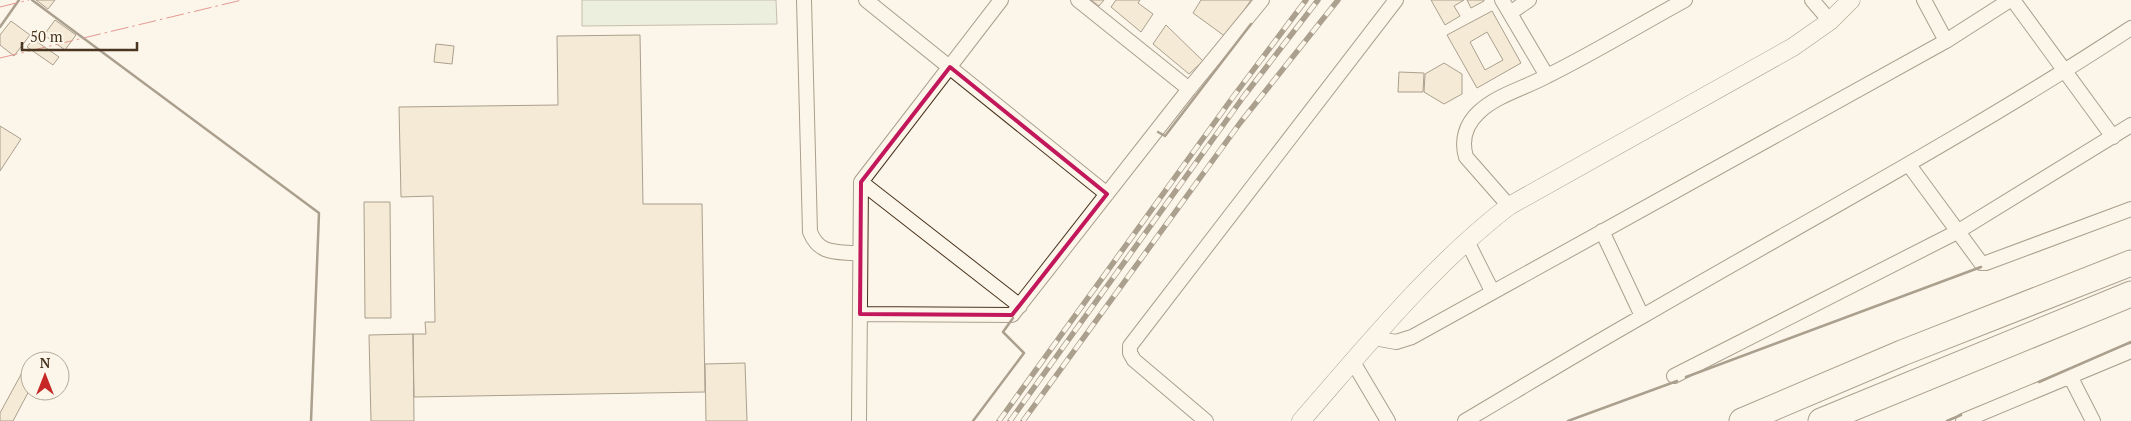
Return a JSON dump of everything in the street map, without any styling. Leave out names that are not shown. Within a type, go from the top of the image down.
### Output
[{"type":"highway","points":[[1742,421],[1902,354],[2131,263]]},
{"type":"highway","points":[[1821,421],[2131,294]]},
{"type":"street","points":[[804,0],[810,232],[814,242],[822,249],[860,254]]},
{"type":"street","points":[[866,0],[1107,194]]},
{"type":"street","points":[[859,421],[861,182],[1001,0]]},
{"type":"street","points":[[1078,0],[1189,88]]},
{"type":"street","points":[[860,314],[1012,315],[1189,88],[1262,0]]},
{"type":"street","points":[[1206,421],[1134,360],[1130,353],[1130,346],[1396,0]]},
{"type":"street","points":[[1502,0],[1547,76]]},
{"type":"street","points":[[1510,13],[1529,0]]},
{"type":"street","points":[[1509,206],[1466,157],[1464,147],[1465,134],[1470,123],[1480,111],[1502,97],[1547,76],[1685,0]]},
{"type":"street","points":[[1812,0],[1830,21]]},
{"type":"street","points":[[1301,421],[1374,338],[1467,240],[1509,206],[1754,71],[1830,21],[1851,0]]},
{"type":"street","points":[[1924,0],[1946,41]]},
{"type":"street","points":[[1374,338],[1396,342],[1412,337],[1946,41],[2012,0],[2112,137]]},
{"type":"street","points":[[1465,421],[1642,316],[1909,164],[2065,71],[2131,28]]},
{"type":"street","points":[[1674,376],[1957,232],[2131,125]]},
{"type":"street","points":[[1909,164],[1977,260],[1986,263],[2131,209]]},
{"type":"street","points":[[861,182],[1020,306]]},
{"type":"street","points":[[1602,231],[1642,316]]},
{"type":"street","points":[[1467,240],[1492,291]]},
{"type":"street","points":[[1963,421],[2131,351]]},
{"type":"street","points":[[1353,362],[1388,421]]},
{"type":"street","points":[[2070,376],[2093,421]]},
{"type":"highlighted area","points":[[950,67],[1107,194],[1012,315],[860,314],[861,182]]},
{"type":"green space","points":[[582,0],[776,0],[777,24],[582,26]]},
{"type":"building","points":[[36,0],[55,0],[48,9]]},
{"type":"building","points":[[1091,0],[1104,0],[1099,6]]},
{"type":"building","points":[[1116,0],[1140,0],[1138,3],[1153,14],[1141,32],[1111,7]]},
{"type":"building","points":[[1201,0],[1251,0],[1226,37],[1193,13]]},
{"type":"building","points":[[1431,0],[1464,0],[1454,6],[1460,16],[1445,25]]},
{"type":"building","points":[[1467,0],[1484,0],[1484,1],[1471,8]]},
{"type":"building","points":[[1492,11],[1521,63],[1477,88],[1447,35]],"holes":[[[1487,32],[1503,60],[1485,70],[1470,42]]]},
{"type":"building","points":[[55,20],[76,35],[65,50],[44,35]]},
{"type":"building","points":[[11,21],[30,35],[14,56],[0,45],[0,35]]},
{"type":"building","points":[[1166,25],[1203,61],[1189,74],[1153,44]]},
{"type":"building","points":[[640,35],[643,204],[702,204],[705,392],[414,397],[413,334],[426,334],[425,322],[435,322],[433,196],[401,197],[399,107],[558,105],[557,36]]},
{"type":"building","points":[[33,39],[59,57],[53,65],[27,47]]},
{"type":"building","points":[[436,44],[454,46],[452,64],[434,62]]},
{"type":"building","points":[[1444,63],[1462,74],[1462,94],[1444,104],[1424,92],[1425,74]]},
{"type":"building","points":[[1399,72],[1424,73],[1423,92],[1398,92]]},
{"type":"building","points":[[0,126],[21,139],[0,171]]},
{"type":"building","points":[[364,202],[390,202],[391,318],[365,318]]},
{"type":"building","points":[[413,334],[414,421],[371,421],[369,335]]},
{"type":"building","points":[[745,363],[747,421],[706,421],[705,364]]},
{"type":"building","points":[[20,376],[20,401],[24,401],[13,421],[0,421],[0,413]]},
{"type":"railway","points":[[999,421],[1233,97],[1306,0]]},
{"type":"railway","points":[[1010,421],[1244,96],[1318,0]]},
{"type":"railway","points":[[1023,421],[1240,123],[1338,0]]},
{"type":"wall","points":[[0,27],[19,0]]},
{"type":"wall","points":[[32,0],[319,213],[311,421]]},
{"type":"wall","points":[[1158,132],[1165,136],[1251,24]]},
{"type":"wall","points":[[1686,377],[1981,267]]},
{"type":"wall","points":[[973,421],[1024,353],[1003,332],[1013,318]]},
{"type":"wall","points":[[2039,382],[2131,342]]},
{"type":"wall","points":[[1568,421],[1677,381]]},
{"type":"wall","points":[[1947,421],[1961,415]]},
{"type":"power","points":[[0,7],[29,0]]},
{"type":"power","points":[[0,58],[242,0]]}]
